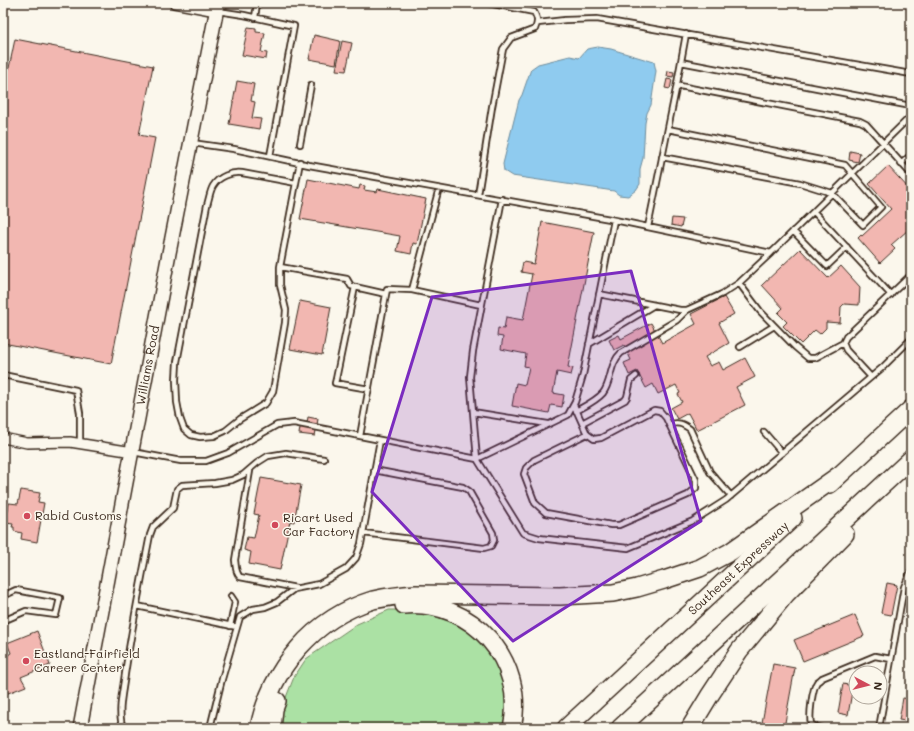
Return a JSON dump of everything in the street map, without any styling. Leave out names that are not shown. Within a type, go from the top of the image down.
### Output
[{"type":"highway","name":"Southeast Expressway","points":[[566,728],[911,409]]},
{"type":"highway","points":[[620,728],[906,463]]},
{"type":"highway","points":[[690,728],[739,651],[786,594],[871,506],[906,463]]},
{"type":"highway","points":[[259,728],[271,687],[288,660],[320,626],[346,611],[374,600],[416,594],[560,596],[613,593],[637,588],[700,568],[730,552],[838,476]]},
{"type":"highway","points":[[272,728],[274,709],[280,692],[299,661],[325,635],[340,624],[357,616],[379,608],[410,604],[436,607],[459,615],[478,627],[493,642],[507,666],[513,687],[514,707],[512,728]]},
{"type":"main road","name":"Williams Road","points":[[80,728],[217,7]]},
{"type":"street","points":[[174,3],[217,7]]},
{"type":"street","points":[[3,438],[27,443],[80,443],[133,452]]},
{"type":"lane","points":[[255,18],[257,3]]},
{"type":"lane","points":[[478,195],[503,50],[511,38],[535,29],[538,23],[538,18],[534,12],[488,3]]},
{"type":"lane","points":[[217,7],[255,18],[294,26],[270,156]]},
{"type":"lane","points":[[538,23],[597,19],[911,74]]},
{"type":"lane","points":[[648,227],[686,34]]},
{"type":"lane","points":[[681,62],[911,106]]},
{"type":"lane","points":[[300,144],[311,85]]},
{"type":"lane","points":[[676,88],[680,86],[860,121],[866,124],[911,174]]},
{"type":"lane","points":[[576,411],[592,402],[604,392],[615,359],[621,353],[677,320],[687,310],[722,294],[739,283],[814,212],[911,116]]},
{"type":"lane","points":[[662,157],[800,183],[832,193],[863,225],[881,207],[845,165],[668,129]]},
{"type":"lane","points":[[190,143],[234,149],[614,220],[771,253]]},
{"type":"lane","points":[[902,164],[911,155]]},
{"type":"lane","points":[[296,183],[242,172],[234,172],[225,175],[213,186],[207,205],[177,362],[177,402],[184,429],[190,435],[200,437],[214,436],[225,431],[240,419],[266,403],[273,391],[286,323],[286,310],[280,285],[280,267],[296,183],[300,162]]},
{"type":"lane","points":[[412,290],[439,188]]},
{"type":"lane","points":[[502,199],[472,351],[470,377],[477,459],[523,533],[538,538],[628,548],[693,522],[731,496],[871,377],[911,339]]},
{"type":"lane","points":[[814,212],[891,295]]},
{"type":"lane","points":[[133,452],[181,461],[206,461],[228,453],[277,425],[294,423],[477,459],[568,415],[574,405],[583,374],[614,220]]},
{"type":"lane","points":[[793,232],[827,266],[847,247]]},
{"type":"lane","points":[[280,267],[347,279],[351,286],[386,294]]},
{"type":"lane","points":[[739,283],[760,311],[795,347],[808,358],[816,358],[843,342],[846,337],[911,275]]},
{"type":"lane","points":[[355,287],[335,382],[369,389]]},
{"type":"lane","points":[[360,436],[387,289],[412,290],[481,305]]},
{"type":"lane","points":[[599,294],[687,310]]},
{"type":"lane","points":[[589,344],[654,305]]},
{"type":"lane","points":[[740,347],[774,326]]},
{"type":"lane","points":[[843,342],[846,350],[871,377]]},
{"type":"lane","points":[[3,375],[76,390],[80,413],[80,443]]},
{"type":"lane","points":[[582,423],[625,400],[631,380],[636,376]]},
{"type":"lane","points":[[574,405],[587,434],[594,439],[601,438],[654,410],[660,411],[669,425],[696,480],[696,488],[688,495],[619,526],[546,513],[536,504],[524,474],[526,468],[534,460],[587,434]]},
{"type":"lane","points":[[473,412],[549,424]]},
{"type":"lane","points":[[669,425],[672,423],[677,423],[690,429],[710,472],[731,496]]},
{"type":"lane","points":[[764,432],[782,453]]},
{"type":"lane","points":[[250,471],[235,560],[236,570],[240,577],[296,588],[319,584],[346,569],[356,558],[363,533],[380,440]]},
{"type":"lane","points":[[123,728],[120,722],[121,703],[128,652],[150,535],[153,527],[173,508],[177,489],[182,485],[215,483],[232,480],[250,471],[257,463],[268,456],[286,453],[324,459]]},
{"type":"lane","points":[[363,533],[484,548],[491,546],[494,540],[493,533],[469,491],[463,487],[374,470]]},
{"type":"lane","points":[[879,728],[904,587],[911,571]]},
{"type":"lane","points":[[210,728],[240,616],[253,609],[266,607],[277,602],[296,588]]},
{"type":"lane","points":[[3,596],[16,590],[60,598],[56,615],[26,611],[3,622]]},
{"type":"lane","points":[[230,626],[235,602],[231,596]]},
{"type":"lane","points":[[137,606],[237,627]]},
{"type":"lane","points":[[821,728],[811,724],[810,718],[817,682],[822,678],[875,656],[891,659]]},
{"type":"highlighted area","points":[[631,271],[701,521],[513,641],[372,492],[432,297]]},
{"type":"green space","points":[[389,610],[424,610],[458,621],[482,638],[503,670],[511,710],[505,728],[281,728],[283,705],[294,677],[306,659],[357,624]]},
{"type":"water","points":[[598,47],[611,49],[654,62],[656,71],[651,105],[647,113],[645,123],[643,158],[640,169],[640,184],[636,190],[628,196],[619,195],[614,191],[512,176],[504,171],[503,164],[519,100],[531,69],[538,64],[570,56],[579,58],[587,49]]},
{"type":"building","points":[[248,27],[256,28],[256,32],[265,33],[261,52],[267,53],[266,59],[242,55]]},
{"type":"building","points":[[314,35],[340,41],[336,64],[309,59]]},
{"type":"building","points":[[15,39],[153,66],[139,135],[155,138],[111,364],[3,343],[3,97]]},
{"type":"building","points":[[342,41],[352,43],[346,71],[336,70]]},
{"type":"building","points":[[668,71],[674,72],[673,77],[667,76]]},
{"type":"building","points":[[667,79],[672,80],[670,89],[665,88]]},
{"type":"building","points":[[237,81],[254,84],[251,101],[255,102],[252,118],[261,119],[259,129],[229,124]]},
{"type":"building","points":[[850,151],[860,153],[858,162],[849,160]]},
{"type":"building","points":[[888,166],[911,191],[911,233],[908,230],[891,245],[895,249],[880,263],[858,238],[891,209],[869,184]]},
{"type":"building","points":[[308,179],[359,189],[360,185],[365,186],[364,190],[377,192],[378,189],[426,199],[417,244],[413,243],[411,254],[397,251],[400,236],[300,219]]},
{"type":"building","points":[[672,218],[683,219],[681,227],[671,225]]},
{"type":"building","points":[[542,222],[594,232],[568,367],[573,368],[571,375],[557,372],[553,393],[564,395],[562,407],[551,405],[549,413],[512,406],[516,383],[525,385],[529,367],[524,366],[526,354],[501,349],[503,337],[497,336],[498,328],[504,329],[506,317],[523,320],[532,274],[521,272],[523,262],[534,264]]},
{"type":"building","points":[[800,249],[828,278],[841,266],[860,287],[859,305],[844,304],[841,307],[840,323],[826,322],[826,328],[820,334],[815,330],[801,344],[783,326],[787,322],[778,313],[783,308],[762,285]]},
{"type":"building","points":[[724,297],[734,314],[719,323],[729,343],[705,357],[710,366],[719,362],[723,370],[745,358],[755,377],[736,387],[745,405],[697,430],[688,413],[677,419],[671,408],[682,402],[676,385],[658,394],[653,384],[646,388],[637,371],[629,375],[624,363],[631,360],[624,345],[614,350],[609,340],[619,335],[621,339],[651,323],[662,343],[696,324],[691,314]]},
{"type":"building","points":[[300,301],[331,307],[322,355],[290,349]]},
{"type":"building","points":[[308,417],[318,419],[315,436],[299,434],[301,422],[307,423]]},
{"type":"building","points":[[261,478],[301,485],[294,522],[290,521],[280,570],[249,564],[251,552],[244,550],[247,537],[254,538],[259,515],[254,514]]},
{"type":"building","points":[[21,490],[40,493],[38,502],[44,503],[37,542],[21,539],[22,533],[14,531],[14,527],[12,527],[13,524],[6,523],[9,503],[18,504]]},
{"type":"building","points":[[887,583],[897,585],[891,615],[881,613]]},
{"type":"building","points":[[855,615],[864,636],[803,661],[794,640]]},
{"type":"building","name":"Eastland-Fairfield Career Center","points":[[37,631],[50,665],[21,677],[26,686],[3,695],[3,657],[7,653],[8,655],[11,653],[7,643]]},
{"type":"building","points":[[773,664],[795,668],[784,728],[761,728]]},
{"type":"building","points":[[911,667],[911,682],[908,682]]},
{"type":"building","points":[[843,684],[848,685],[848,705],[850,705],[848,715],[838,713]]},
{"type":"building","points":[[903,698],[911,699],[911,722],[899,720]]},
{"type":"place","name":"Rabid Customs","points":[[27,516]]},
{"type":"place","name":"Ricart Used Car Factory","points":[[275,525]]},
{"type":"place","name":"Eastland-Fairfield Career Center","points":[[26,661]]}]
